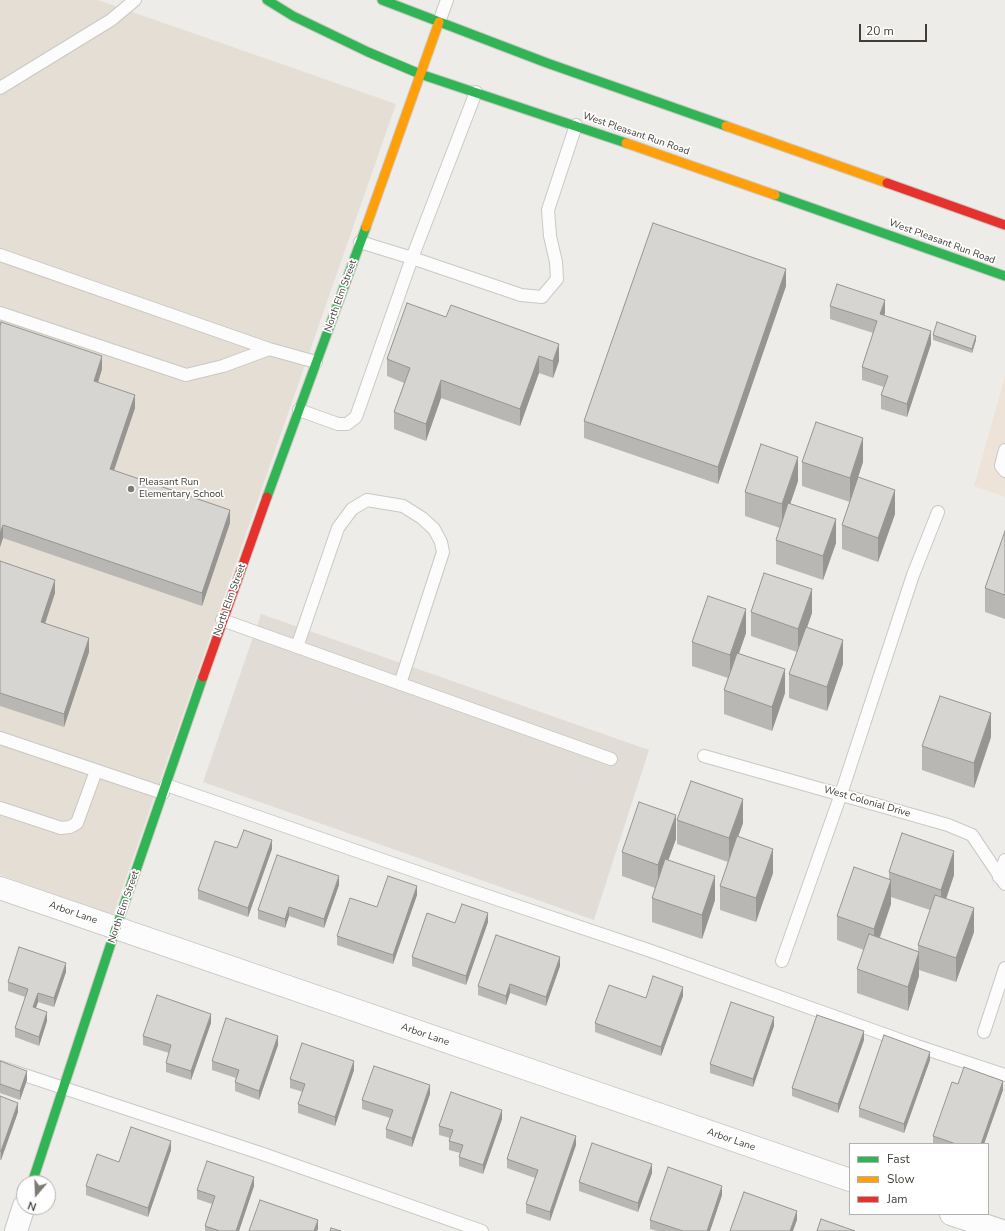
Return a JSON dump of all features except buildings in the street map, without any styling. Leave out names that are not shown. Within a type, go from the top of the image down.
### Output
[{"type":"main road","name":"West Pleasant Run Road","points":[[266,0],[294,16],[361,49],[420,74],[576,125],[1005,276]]},
{"type":"main road","points":[[382,0],[568,70],[1005,225]]},
{"type":"main road","name":"North Elm Street","points":[[35,1175],[116,928],[222,620],[360,242],[438,22]]},
{"type":"street","name":"Arbor Lane","points":[[0,888],[849,1180]]},
{"type":"street","points":[[14,1229],[20,1215]]},
{"type":"street","points":[[954,1215],[1002,1231]]},
{"type":"lane","points":[[0,88],[111,20],[135,0]]},
{"type":"lane","points":[[438,22],[447,0]]},
{"type":"lane","points":[[299,410],[338,424],[347,424],[356,417],[412,258],[476,92]]},
{"type":"lane","points":[[360,242],[521,295],[542,297],[557,278],[556,262],[550,236],[548,210],[576,125]]},
{"type":"lane","points":[[0,255],[269,349],[316,362]]},
{"type":"lane","points":[[0,313],[186,375],[223,366],[269,349]]},
{"type":"lane","points":[[1005,450],[1001,466],[1005,470]]},
{"type":"lane","points":[[297,647],[338,528],[352,509],[368,500],[403,506],[422,518],[434,529],[441,542],[443,552],[400,684]]},
{"type":"lane","points":[[782,961],[841,794],[913,575],[938,512]]},
{"type":"lane","points":[[222,620],[611,759]]},
{"type":"lane","points":[[0,738],[96,771],[164,789],[652,951],[917,1046],[1005,1075]]},
{"type":"lane","name":"West Colonial Drive","points":[[704,756],[948,825],[972,835],[1002,880]]},
{"type":"lane","points":[[0,808],[61,828],[70,827],[77,823],[96,771]]},
{"type":"lane","points":[[1002,880],[1005,860]]},
{"type":"lane","points":[[984,1032],[1005,968]]},
{"type":"lane","points":[[0,1067],[260,1154],[482,1231]]},
{"type":"shaded area","name":"Pleasant Run Elementary School","points":[[0,0],[98,0],[396,104],[113,915],[0,875]]},
{"type":"shaded area","points":[[1005,377],[1005,497],[974,486]]},
{"type":"shaded area","points":[[261,614],[649,750],[594,920],[203,782]]},
{"type":"traffic: fast","points":[[267,0],[293,16],[368,52],[420,74],[626,143]]},
{"type":"traffic: fast","points":[[382,0],[547,63],[726,126]]},
{"type":"traffic: fast","points":[[775,195],[1005,276]]},
{"type":"traffic: fast","points":[[267,497],[366,227]]},
{"type":"traffic: fast","points":[[35,1175],[116,928],[203,677]]},
{"type":"traffic: slow","points":[[366,227],[439,22]]},
{"type":"traffic: slow","points":[[726,126],[887,183]]},
{"type":"traffic: slow","points":[[626,143],[775,195]]},
{"type":"traffic: jam","points":[[887,183],[1005,225]]},
{"type":"traffic: jam","points":[[203,677],[267,497]]},
{"type":"place","name":"Pleasant Run Elementary School","points":[[131,489]]}]
